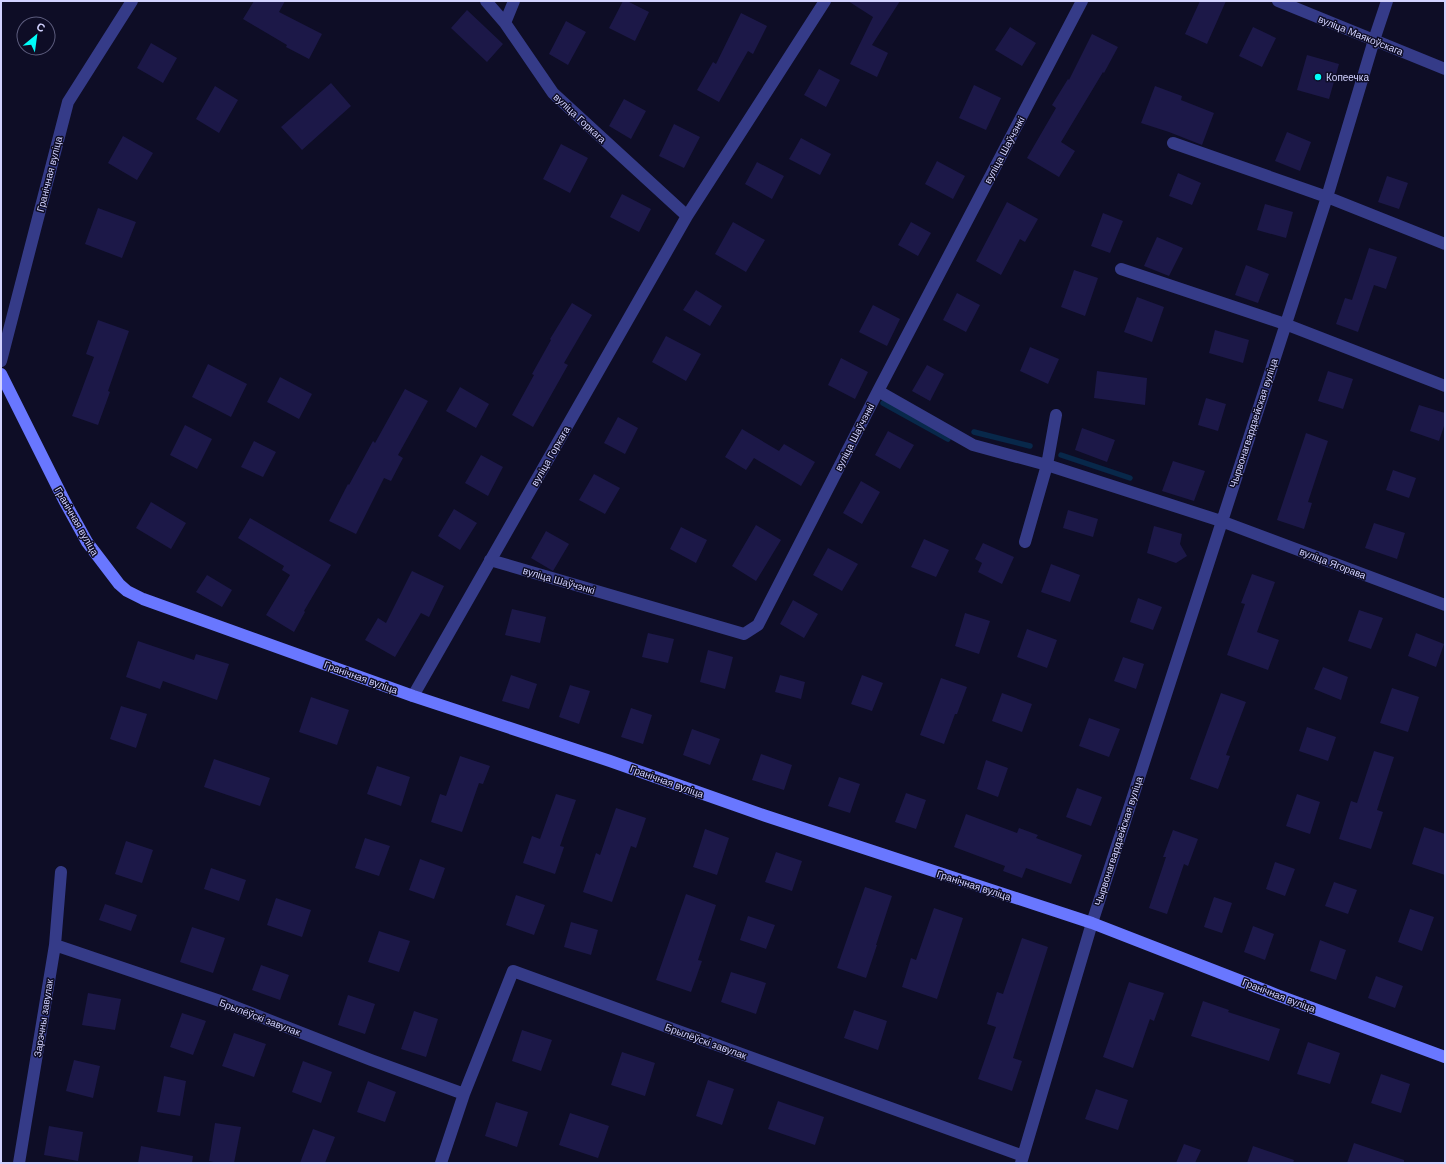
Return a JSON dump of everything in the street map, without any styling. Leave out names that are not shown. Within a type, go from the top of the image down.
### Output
[{"type":"main road","name":"Гранічная вуліца","points":[[1,374],[84,537],[110,574],[119,584],[127,591],[143,599],[413,696],[610,761],[766,816],[1092,922],[1277,995],[1445,1057]]},
{"type":"street","name":"Гранічная вуліца","points":[[1,361],[68,102],[132,1]]},
{"type":"street","points":[[486,1],[505,23],[514,1]]},
{"type":"street","name":"вуліца Горкага","points":[[413,696],[687,216],[825,1]]},
{"type":"street","name":"вуліца Шаўчэнкі","points":[[490,560],[744,634],[758,625],[878,391],[1082,1]]},
{"type":"street","name":"вуліца Маякоўскага","points":[[1278,1],[1445,69]]},
{"type":"street","name":"Чырвонагвардзейская вуліца","points":[[1022,1160],[1092,922],[1327,197],[1387,1]]},
{"type":"street","name":"вуліца Горкага","points":[[505,23],[553,93],[687,216]]},
{"type":"street","points":[[1173,143],[1327,197],[1445,244]]},
{"type":"street","points":[[1120,269],[1285,324],[1445,386]]},
{"type":"street","points":[[878,391],[973,445],[1047,465],[1221,521]]},
{"type":"street","points":[[1025,542],[1047,465],[1056,415]]},
{"type":"street","name":"вуліца Ягорава","points":[[1221,521],[1445,605]]},
{"type":"street","name":"Зарэчны завулак","points":[[19,1163],[55,945],[61,872]]},
{"type":"street","name":"Брылёўскі завулак","points":[[55,945],[220,1001],[365,1058],[464,1094]]},
{"type":"street","name":"Брылёўскі завулак","points":[[441,1163],[464,1094],[513,971],[1022,1160]]},
{"type":"building","points":[[254,1],[285,1],[279,12],[322,34],[309,59],[286,47],[287,45],[243,19]]},
{"type":"building","points":[[623,1],[627,1],[649,12],[635,41],[609,28]]},
{"type":"building","points":[[848,1],[900,1],[872,45],[888,53],[877,77],[850,64],[873,17]]},
{"type":"building","points":[[1200,1],[1226,1],[1207,44],[1185,34]]},
{"type":"building","points":[[467,10],[503,44],[487,62],[451,28]]},
{"type":"building","points":[[741,13],[767,26],[753,54],[748,51],[719,102],[697,90],[713,62],[716,64]]},
{"type":"building","points":[[566,21],[586,32],[568,65],[549,54]]},
{"type":"building","points":[[1010,27],[1036,43],[1022,66],[995,50]]},
{"type":"building","points":[[1253,27],[1276,38],[1262,67],[1239,56]]},
{"type":"building","points":[[1092,34],[1118,47],[1104,73],[1103,72],[1061,142],[1075,151],[1059,177],[1027,158],[1056,108],[1052,105],[1068,79],[1069,80]]},
{"type":"building","points":[[151,43],[177,58],[163,83],[137,68]]},
{"type":"building","name":"Копеечка","points":[[1307,55],[1339,64],[1329,99],[1297,90]]},
{"type":"building","points":[[819,69],[840,80],[826,107],[804,95]]},
{"type":"building","points":[[331,83],[351,106],[302,150],[281,127]]},
{"type":"building","points":[[974,85],[1001,98],[986,130],[959,118]]},
{"type":"building","points":[[215,86],[238,100],[219,133],[196,119]]},
{"type":"building","points":[[1155,86],[1182,96],[1181,100],[1214,113],[1202,145],[1141,123]]},
{"type":"building","points":[[624,99],[646,111],[631,139],[609,126]]},
{"type":"building","points":[[674,124],[700,137],[684,168],[659,156]]},
{"type":"building","points":[[1287,132],[1311,142],[1300,171],[1275,161]]},
{"type":"building","points":[[123,136],[153,153],[137,180],[108,163]]},
{"type":"building","points":[[801,138],[831,154],[820,175],[789,159]]},
{"type":"building","points":[[561,144],[588,158],[570,193],[543,179]]},
{"type":"building","points":[[937,161],[965,176],[953,199],[925,184]]},
{"type":"building","points":[[757,162],[784,176],[772,199],[745,184]]},
{"type":"building","points":[[1178,173],[1201,183],[1192,205],[1169,196]]},
{"type":"building","points":[[1387,176],[1408,183],[1399,209],[1378,202]]},
{"type":"building","points":[[622,194],[651,209],[639,232],[610,217]]},
{"type":"building","points":[[1007,202],[1038,219],[1025,242],[1020,239],[1001,275],[976,261]]},
{"type":"building","points":[[1265,204],[1293,212],[1286,238],[1257,230]]},
{"type":"building","points":[[98,208],[136,222],[122,258],[85,244]]},
{"type":"building","points":[[1103,213],[1123,221],[1110,253],[1091,246]]},
{"type":"building","points":[[733,222],[765,240],[746,272],[715,254]]},
{"type":"building","points":[[911,222],[931,233],[918,256],[898,245]]},
{"type":"building","points":[[1157,237],[1183,248],[1169,276],[1144,266]]},
{"type":"building","points":[[1369,248],[1397,257],[1386,289],[1374,285],[1358,332],[1336,324],[1345,298],[1352,300]]},
{"type":"building","points":[[1246,265],[1269,274],[1258,303],[1235,295]]},
{"type":"building","points":[[1074,270],[1098,278],[1085,316],[1061,307]]},
{"type":"building","points":[[696,290],[722,306],[710,326],[683,310]]},
{"type":"building","points":[[957,293],[980,305],[966,332],[943,320]]},
{"type":"building","points":[[1137,297],[1164,307],[1152,342],[1124,332]]},
{"type":"building","points":[[572,303],[592,315],[564,363],[568,365],[533,427],[512,415],[534,375],[532,374],[551,340],[550,339]]},
{"type":"building","points":[[873,305],[900,319],[887,346],[859,332]]},
{"type":"building","points":[[98,320],[129,331],[98,425],[72,416],[94,357],[86,354]]},
{"type":"building","points":[[1215,330],[1249,340],[1243,363],[1209,353]]},
{"type":"building","points":[[666,336],[701,354],[686,381],[652,362]]},
{"type":"building","points":[[1030,347],[1059,359],[1048,384],[1020,371]]},
{"type":"building","points":[[841,358],[868,372],[855,399],[828,385]]},
{"type":"building","points":[[208,364],[247,384],[231,417],[192,397]]},
{"type":"building","points":[[927,365],[944,374],[930,401],[912,391]]},
{"type":"building","points":[[1097,371],[1147,378],[1145,405],[1094,398]]},
{"type":"building","points":[[1328,371],[1353,379],[1343,409],[1318,401]]},
{"type":"building","points":[[280,377],[312,394],[299,419],[267,402]]},
{"type":"building","points":[[460,387],[489,404],[476,428],[446,411]]},
{"type":"building","points":[[405,389],[428,401],[398,455],[403,458],[391,481],[384,478],[356,534],[329,521],[348,484],[349,485],[373,441],[375,443]]},
{"type":"building","points":[[1206,398],[1226,404],[1218,431],[1198,425]]},
{"type":"building","points":[[1419,405],[1445,413],[1445,423],[1439,441],[1410,431]]},
{"type":"building","points":[[618,417],[638,428],[625,454],[604,443]]},
{"type":"building","points":[[185,425],[212,439],[197,469],[170,455]]},
{"type":"building","points":[[1082,428],[1115,440],[1107,462],[1075,450]]},
{"type":"building","points":[[742,429],[779,451],[784,444],[815,462],[801,486],[754,458],[746,470],[725,457]]},
{"type":"building","points":[[888,431],[914,445],[900,469],[875,455]]},
{"type":"building","points":[[1306,433],[1328,441],[1308,502],[1312,503],[1304,529],[1277,520]]},
{"type":"building","points":[[254,441],[276,452],[263,477],[241,467]]},
{"type":"building","points":[[481,455],[503,467],[488,496],[465,483]]},
{"type":"building","points":[[1173,461],[1205,471],[1194,501],[1162,491]]},
{"type":"building","points":[[1393,470],[1416,478],[1409,498],[1386,490]]},
{"type":"building","points":[[594,474],[620,488],[605,514],[579,500]]},
{"type":"building","points":[[861,481],[880,492],[862,524],[843,513]]},
{"type":"building","points":[[151,502],[186,523],[171,549],[136,528]]},
{"type":"building","points":[[454,509],[477,523],[460,550],[438,536]]},
{"type":"building","points":[[1068,510],[1098,519],[1093,537],[1063,528]]},
{"type":"building","points":[[250,518],[331,565],[304,611],[305,612],[294,632],[266,615],[290,575],[282,570],[284,566],[238,538]]},
{"type":"building","points":[[1374,523],[1405,533],[1397,559],[1365,548]]},
{"type":"building","points":[[756,525],[781,540],[756,581],[732,566]]},
{"type":"building","points":[[1154,526],[1182,534],[1180,544],[1187,556],[1176,563],[1147,553]]},
{"type":"building","points":[[681,527],[707,540],[696,563],[670,549]]},
{"type":"building","points":[[546,531],[569,544],[553,571],[531,558]]},
{"type":"building","points":[[924,539],[949,550],[936,577],[911,567]]},
{"type":"building","points":[[983,543],[1014,557],[1002,584],[978,572],[982,563],[975,559]]},
{"type":"building","points":[[828,548],[858,564],[842,591],[813,575]]},
{"type":"building","points":[[1051,564],[1080,575],[1070,602],[1041,592]]},
{"type":"building","points":[[412,571],[444,586],[429,617],[421,613],[395,657],[365,640],[378,618],[386,623]]},
{"type":"building","points":[[1252,574],[1275,582],[1257,632],[1279,640],[1268,670],[1227,655],[1245,604],[1241,603]]},
{"type":"building","points":[[207,575],[232,590],[222,607],[196,592]]},
{"type":"building","points":[[1138,598],[1162,607],[1153,630],[1130,622]]},
{"type":"building","points":[[793,600],[818,614],[804,638],[780,624]]},
{"type":"building","points":[[512,609],[546,617],[540,643],[505,635]]},
{"type":"building","points":[[1359,610],[1383,618],[1371,649],[1348,641]]},
{"type":"building","points":[[965,613],[990,621],[979,654],[955,646]]},
{"type":"building","points":[[1027,629],[1057,640],[1047,668],[1017,657]]},
{"type":"building","points":[[648,633],[674,639],[668,663],[642,657]]},
{"type":"building","points":[[1416,633],[1444,644],[1436,667],[1408,656]]},
{"type":"building","points":[[138,641],[194,660],[196,654],[229,664],[217,700],[163,681],[160,689],[126,677]]},
{"type":"building","points":[[708,650],[733,657],[725,689],[700,682]]},
{"type":"building","points":[[1123,657],[1144,664],[1136,689],[1114,681]]},
{"type":"building","points":[[1323,667],[1348,677],[1341,700],[1314,689]]},
{"type":"building","points":[[511,675],[537,684],[529,709],[502,701]]},
{"type":"building","points":[[780,675],[805,682],[801,699],[775,692]]},
{"type":"building","points":[[862,675],[883,683],[872,711],[851,704]]},
{"type":"building","points":[[941,678],[967,687],[944,744],[920,735]]},
{"type":"building","points":[[570,685],[590,691],[579,724],[559,717]]},
{"type":"building","points":[[1392,688],[1419,697],[1408,732],[1380,723]]},
{"type":"building","points":[[1002,693],[1032,704],[1022,732],[992,721]]},
{"type":"building","points":[[1221,693],[1246,702],[1226,755],[1230,756],[1218,789],[1190,779]]},
{"type":"building","points":[[311,697],[349,710],[337,745],[299,732]]},
{"type":"building","points":[[121,706],[147,714],[136,748],[110,739]]},
{"type":"building","points":[[631,708],[652,715],[643,744],[621,737]]},
{"type":"building","points":[[1089,718],[1120,729],[1109,757],[1079,746]]},
{"type":"building","points":[[1307,727],[1336,737],[1328,761],[1299,751]]},
{"type":"building","points":[[692,729],[720,739],[710,765],[683,755]]},
{"type":"building","points":[[1374,751],[1394,757],[1377,810],[1383,812],[1371,849],[1339,839],[1351,801],[1357,803]]},
{"type":"building","points":[[761,754],[792,765],[784,790],[752,780]]},
{"type":"building","points":[[460,756],[490,766],[483,784],[479,783],[462,832],[431,822],[440,794],[446,796]]},
{"type":"building","points":[[214,759],[270,778],[260,806],[204,787]]},
{"type":"building","points":[[986,760],[1008,768],[998,797],[977,789]]},
{"type":"building","points":[[377,766],[410,777],[401,806],[367,794]]},
{"type":"building","points":[[839,777],[860,784],[850,813],[828,806]]},
{"type":"building","points":[[1077,788],[1102,797],[1091,826],[1066,817]]},
{"type":"building","points":[[906,793],[926,800],[916,829],[895,822]]},
{"type":"building","points":[[556,794],[576,800],[560,846],[564,847],[555,874],[523,863],[532,836],[540,839]]},
{"type":"building","points":[[1297,794],[1320,802],[1310,834],[1286,826]]},
{"type":"building","points":[[616,808],[646,818],[636,848],[631,846],[612,902],[583,892],[596,853],[600,855]]},
{"type":"building","points":[[966,814],[1017,833],[1019,828],[1038,835],[1036,838],[1082,855],[1071,884],[1026,868],[1022,878],[1003,871],[1005,866],[954,847]]},
{"type":"building","points":[[1424,827],[1445,834],[1445,875],[1412,864]]},
{"type":"building","points":[[705,829],[729,838],[717,875],[693,867]]},
{"type":"building","points":[[1173,830],[1198,839],[1188,866],[1184,864],[1167,914],[1149,908],[1166,857],[1163,857]]},
{"type":"building","points":[[365,838],[390,846],[379,876],[355,868]]},
{"type":"building","points":[[126,841],[153,850],[142,883],[115,874]]},
{"type":"building","points":[[776,852],[802,861],[792,891],[765,882]]},
{"type":"building","points":[[420,859],[445,868],[434,899],[409,890]]},
{"type":"building","points":[[1275,862],[1295,869],[1285,896],[1266,889]]},
{"type":"building","points":[[211,868],[246,880],[239,901],[204,889]]},
{"type":"building","points":[[1334,882],[1357,890],[1348,914],[1325,906]]},
{"type":"building","points":[[865,887],[892,896],[866,978],[837,968]]},
{"type":"building","points":[[686,894],[716,905],[698,960],[702,961],[691,992],[656,980]]},
{"type":"building","points":[[516,895],[545,905],[534,935],[506,925]]},
{"type":"building","points":[[1214,897],[1232,903],[1222,933],[1204,927]]},
{"type":"building","points":[[276,898],[311,910],[302,937],[267,925]]},
{"type":"building","points":[[105,904],[137,915],[131,931],[99,920]]},
{"type":"building","points":[[934,908],[963,918],[937,999],[902,987],[911,958],[916,960]]},
{"type":"building","points":[[1410,909],[1434,917],[1422,951],[1398,942]]},
{"type":"building","points":[[748,916],[775,925],[766,949],[740,940]]},
{"type":"building","points":[[571,922],[598,930],[591,955],[564,947]]},
{"type":"building","points":[[1253,926],[1274,934],[1265,960],[1244,952]]},
{"type":"building","points":[[192,927],[225,938],[213,973],[180,962]]},
{"type":"building","points":[[379,931],[410,941],[399,972],[368,962]]},
{"type":"building","points":[[1022,938],[1048,947],[1013,1058],[1022,1061],[1012,1091],[978,1079],[996,1027],[987,1024],[997,992],[1003,994]]},
{"type":"building","points":[[1320,940],[1346,950],[1336,980],[1310,971]]},
{"type":"building","points":[[261,965],[289,975],[280,1000],[252,990]]},
{"type":"building","points":[[731,972],[766,983],[756,1014],[721,1002]]},
{"type":"building","points":[[1376,976],[1403,986],[1395,1008],[1368,998]]},
{"type":"building","points":[[1129,982],[1164,993],[1154,1021],[1150,1019],[1133,1068],[1103,1057]]},
{"type":"building","points":[[88,993],[121,999],[115,1030],[82,1025]]},
{"type":"building","points":[[348,995],[375,1004],[365,1034],[338,1025]]},
{"type":"building","points":[[1203,1001],[1229,1010],[1228,1012],[1280,1029],[1269,1061],[1191,1036]]},
{"type":"building","points":[[854,1010],[887,1021],[878,1050],[844,1038]]},
{"type":"building","points":[[414,1011],[438,1019],[426,1057],[401,1049]]},
{"type":"building","points":[[182,1013],[206,1021],[193,1055],[170,1047]]},
{"type":"building","points":[[522,1030],[552,1040],[541,1071],[512,1061]]},
{"type":"building","points":[[234,1033],[266,1044],[254,1077],[222,1066]]},
{"type":"building","points":[[1308,1042],[1340,1053],[1330,1084],[1297,1074]]},
{"type":"building","points":[[622,1052],[655,1063],[645,1096],[611,1085]]},
{"type":"building","points":[[74,1060],[100,1066],[93,1098],[66,1091]]},
{"type":"building","points":[[303,1061],[332,1072],[321,1103],[292,1092]]},
{"type":"building","points":[[1381,1074],[1410,1084],[1401,1113],[1371,1103]]},
{"type":"building","points":[[164,1076],[186,1081],[180,1116],[157,1112]]},
{"type":"building","points":[[708,1080],[734,1089],[722,1125],[696,1116]]},
{"type":"building","points":[[368,1081],[396,1092],[385,1122],[357,1112]]},
{"type":"building","points":[[1096,1089],[1128,1100],[1118,1130],[1085,1119]]},
{"type":"building","points":[[778,1101],[824,1117],[815,1145],[768,1129]]},
{"type":"building","points":[[496,1102],[528,1112],[517,1147],[485,1136]]},
{"type":"building","points":[[570,1113],[609,1126],[598,1158],[559,1145]]},
{"type":"building","points":[[215,1123],[241,1127],[234,1163],[218,1163],[209,1161]]},
{"type":"building","points":[[49,1126],[83,1132],[78,1161],[44,1155]]},
{"type":"building","points":[[313,1129],[335,1137],[325,1163],[300,1163]]},
{"type":"building","points":[[1354,1143],[1404,1160],[1404,1163],[1347,1163]]},
{"type":"building","points":[[1184,1144],[1201,1150],[1195,1163],[1176,1163]]},
{"type":"building","points":[[141,1146],[193,1156],[192,1163],[138,1163]]},
{"type":"building","points":[[1253,1146],[1294,1160],[1293,1163],[1247,1163]]},
{"type":"waterway","points":[[883,403],[948,439]]},
{"type":"waterway","points":[[974,432],[1030,446]]},
{"type":"waterway","points":[[1061,455],[1130,478]]},
{"type":"place","name":"Копеечка","points":[[1318,77]]}]
